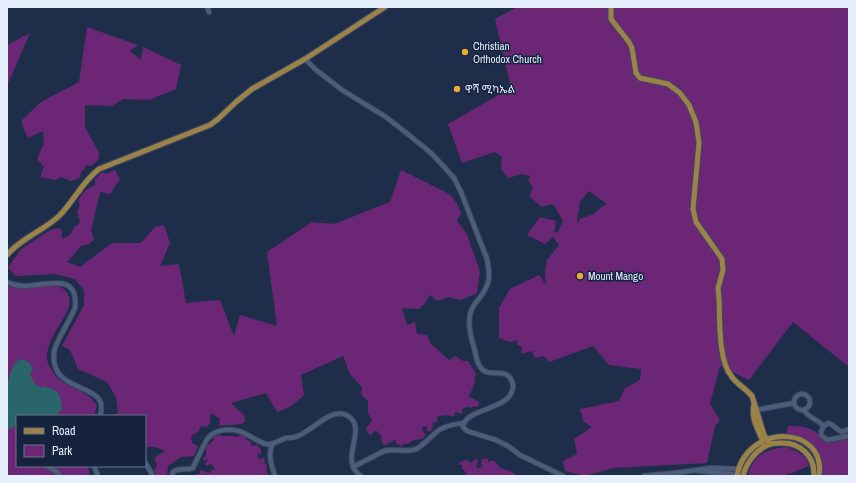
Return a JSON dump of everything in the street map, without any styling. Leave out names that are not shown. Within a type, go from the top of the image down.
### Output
[{"type":"main road","points":[[7,255],[20,242],[59,216],[90,175],[99,169],[210,125],[252,89],[305,59],[385,7]]},
{"type":"main road","points":[[611,7],[611,19],[632,48],[636,73],[640,78],[668,84],[680,92],[696,122],[699,143],[693,209],[696,222],[722,259],[718,299],[724,363],[732,378],[752,396],[766,442],[763,448],[756,453],[745,469],[744,476]]},
{"type":"main road","points":[[754,404],[753,419],[766,442]]},
{"type":"main road","points":[[738,476],[738,469],[745,457],[753,448],[776,437],[786,436],[798,439],[808,445],[816,454],[819,463],[819,476]]},
{"type":"main road","points":[[766,442],[793,444],[802,448],[811,459],[814,476]]},
{"type":"street","points":[[207,7],[209,12]]},
{"type":"street","points":[[305,59],[315,69],[342,90],[386,117],[431,153],[454,178],[461,192],[487,259],[489,271],[489,280],[486,289],[472,309],[470,317],[470,328],[475,352],[483,370],[486,372],[504,373],[509,376],[513,387],[510,396],[506,400],[472,416],[463,423],[441,429],[424,444],[415,449],[408,451],[384,451],[353,467]]},
{"type":"street","points":[[7,282],[14,285],[25,286],[59,282],[72,290],[76,302],[75,308],[55,350],[55,364],[59,375],[64,380],[72,386],[93,393],[98,397],[102,410],[100,415]]},
{"type":"street","points":[[798,395],[808,397],[810,404],[808,408],[804,410],[797,409],[794,403],[798,395]]},
{"type":"street","points":[[756,410],[794,403]]},
{"type":"street","points":[[804,410],[807,416],[816,419],[823,426]]},
{"type":"street","points":[[172,476],[173,472],[178,469],[189,470],[193,468],[209,437],[216,432],[225,429],[239,430],[266,444],[272,444],[278,440],[302,434],[336,413],[345,414],[352,420],[355,426],[351,462],[353,467],[361,476]]},
{"type":"street","points":[[463,423],[463,427],[467,431],[496,440],[508,446],[520,455],[563,476]]},
{"type":"street","points":[[849,429],[842,432],[836,429],[834,424],[828,423],[823,426],[821,430],[821,435],[828,440],[849,436]]},
{"type":"street","points":[[272,444],[269,452],[270,462],[275,476]]},
{"type":"street","points":[[146,464],[153,476]]},
{"type":"street","points":[[49,467],[57,472],[60,476]]},
{"type":"street","points":[[95,468],[98,476]]},
{"type":"street","points":[[644,476],[696,471],[710,468],[745,469]]},
{"type":"street","points":[[188,476],[189,470]]},
{"type":"street","points":[[696,471],[733,474],[738,476]]},
{"type":"green space","points":[[517,7],[849,7],[849,367],[793,322],[749,380],[720,366],[710,404],[720,420],[715,426],[707,463],[613,468],[585,476],[565,471],[563,461],[577,454],[574,439],[592,427],[584,422],[580,409],[619,401],[625,388],[640,380],[641,369],[609,365],[593,346],[549,362],[544,356],[535,358],[532,351],[521,354],[522,347],[517,345],[517,340],[510,342],[499,338],[499,308],[510,289],[539,275],[546,285],[545,271],[547,260],[559,245],[553,237],[545,244],[527,235],[540,217],[556,221],[554,233],[558,232],[563,221],[553,204],[542,207],[529,196],[533,188],[528,180],[531,176],[522,174],[508,178],[501,169],[502,157],[495,152],[462,163],[448,124],[511,88],[495,19]],"holes":[[[589,191],[607,204],[594,214],[580,219],[578,223],[580,202]]]},
{"type":"green space","points":[[87,27],[138,45],[130,51],[141,60],[143,47],[181,65],[176,89],[149,100],[123,99],[112,106],[85,105],[85,127],[99,153],[98,160],[91,166],[86,165],[84,170],[81,172],[80,178],[71,181],[61,177],[56,180],[40,177],[44,167],[37,159],[44,143],[43,131],[28,138],[21,121],[41,102],[79,82]]},
{"type":"green space","points":[[30,33],[7,86],[7,45]]},
{"type":"green space","points":[[115,170],[120,179],[110,194],[100,192],[91,231],[94,239],[89,244],[81,246],[67,262],[80,267],[112,243],[141,243],[155,227],[164,225],[170,243],[160,266],[179,264],[186,303],[220,300],[234,336],[240,315],[277,326],[267,252],[312,222],[334,224],[390,202],[401,170],[451,195],[461,213],[457,221],[467,234],[480,272],[477,293],[461,300],[448,297],[437,301],[430,295],[419,309],[402,308],[407,325],[415,322],[417,334],[427,335],[430,343],[449,360],[456,356],[463,361],[468,361],[476,374],[473,389],[468,396],[479,402],[479,406],[462,409],[463,413],[459,414],[458,412],[455,412],[455,415],[452,417],[449,415],[438,416],[437,422],[432,424],[433,426],[431,431],[427,431],[427,427],[423,426],[422,430],[426,435],[422,439],[414,440],[408,444],[405,443],[401,446],[396,443],[395,440],[385,445],[382,443],[381,436],[377,431],[374,431],[372,435],[369,434],[366,429],[372,420],[368,413],[368,401],[361,394],[362,387],[350,374],[343,356],[301,375],[304,395],[285,409],[277,412],[266,393],[231,403],[244,415],[245,422],[241,424],[219,426],[220,419],[211,413],[210,424],[205,427],[201,426],[198,432],[191,436],[192,443],[198,446],[194,456],[181,457],[168,466],[167,476],[157,476],[154,471],[157,465],[154,458],[165,451],[156,447],[146,447],[146,415],[116,415],[118,412],[116,397],[107,382],[78,369],[70,350],[62,346],[84,305],[84,290],[75,279],[55,274],[16,276],[8,268],[20,250],[50,230],[59,228],[62,231],[62,239],[70,235],[80,221],[77,212],[80,205],[78,201],[81,195],[87,189],[95,185],[95,179],[102,172],[106,174]]},
{"type":"green space","points":[[50,284],[60,286],[69,296],[70,304],[68,309],[48,348],[48,363],[57,377],[69,386],[88,395],[97,406],[94,415],[16,415],[16,467],[88,467],[90,476],[7,476],[7,286],[18,288]]},
{"type":"green space","points":[[788,426],[811,429],[818,434],[824,442],[849,439],[849,476],[821,476],[820,461],[815,451],[802,439],[786,434]]},
{"type":"green space","points":[[219,433],[221,436],[245,436],[247,440],[251,442],[251,446],[257,445],[261,450],[261,454],[257,454],[259,459],[264,457],[267,467],[266,470],[270,476],[195,476],[196,474],[200,474],[201,470],[208,473],[211,472],[212,469],[215,470],[211,464],[206,466],[205,464],[208,460],[207,459],[204,461],[203,459],[206,455],[206,447],[214,440],[213,436],[217,436]]},
{"type":"green space","points":[[786,447],[799,452],[805,457],[809,464],[809,469],[808,466],[790,474],[788,473],[785,476],[748,476],[753,463],[761,454],[772,449]]},
{"type":"green space","points":[[476,458],[478,462],[476,466],[478,469],[483,466],[481,464],[481,460],[485,458],[488,459],[488,462],[494,460],[500,468],[510,471],[518,476],[465,476],[466,473],[462,469],[462,465],[458,464],[467,460],[471,463]]},
{"type":"shaded area","points":[[18,360],[26,360],[30,363],[33,371],[30,372],[31,377],[37,386],[42,388],[44,386],[58,392],[62,409],[57,415],[16,415],[16,426],[7,431],[8,383],[13,366]]},
{"type":"place","name":"Christian Orthodox Church","points":[[465,52]]},
{"type":"place","name":"ዋሻ ሚካኤል","points":[[457,89]]},
{"type":"place","name":"Mount Mango","points":[[580,276]]}]
